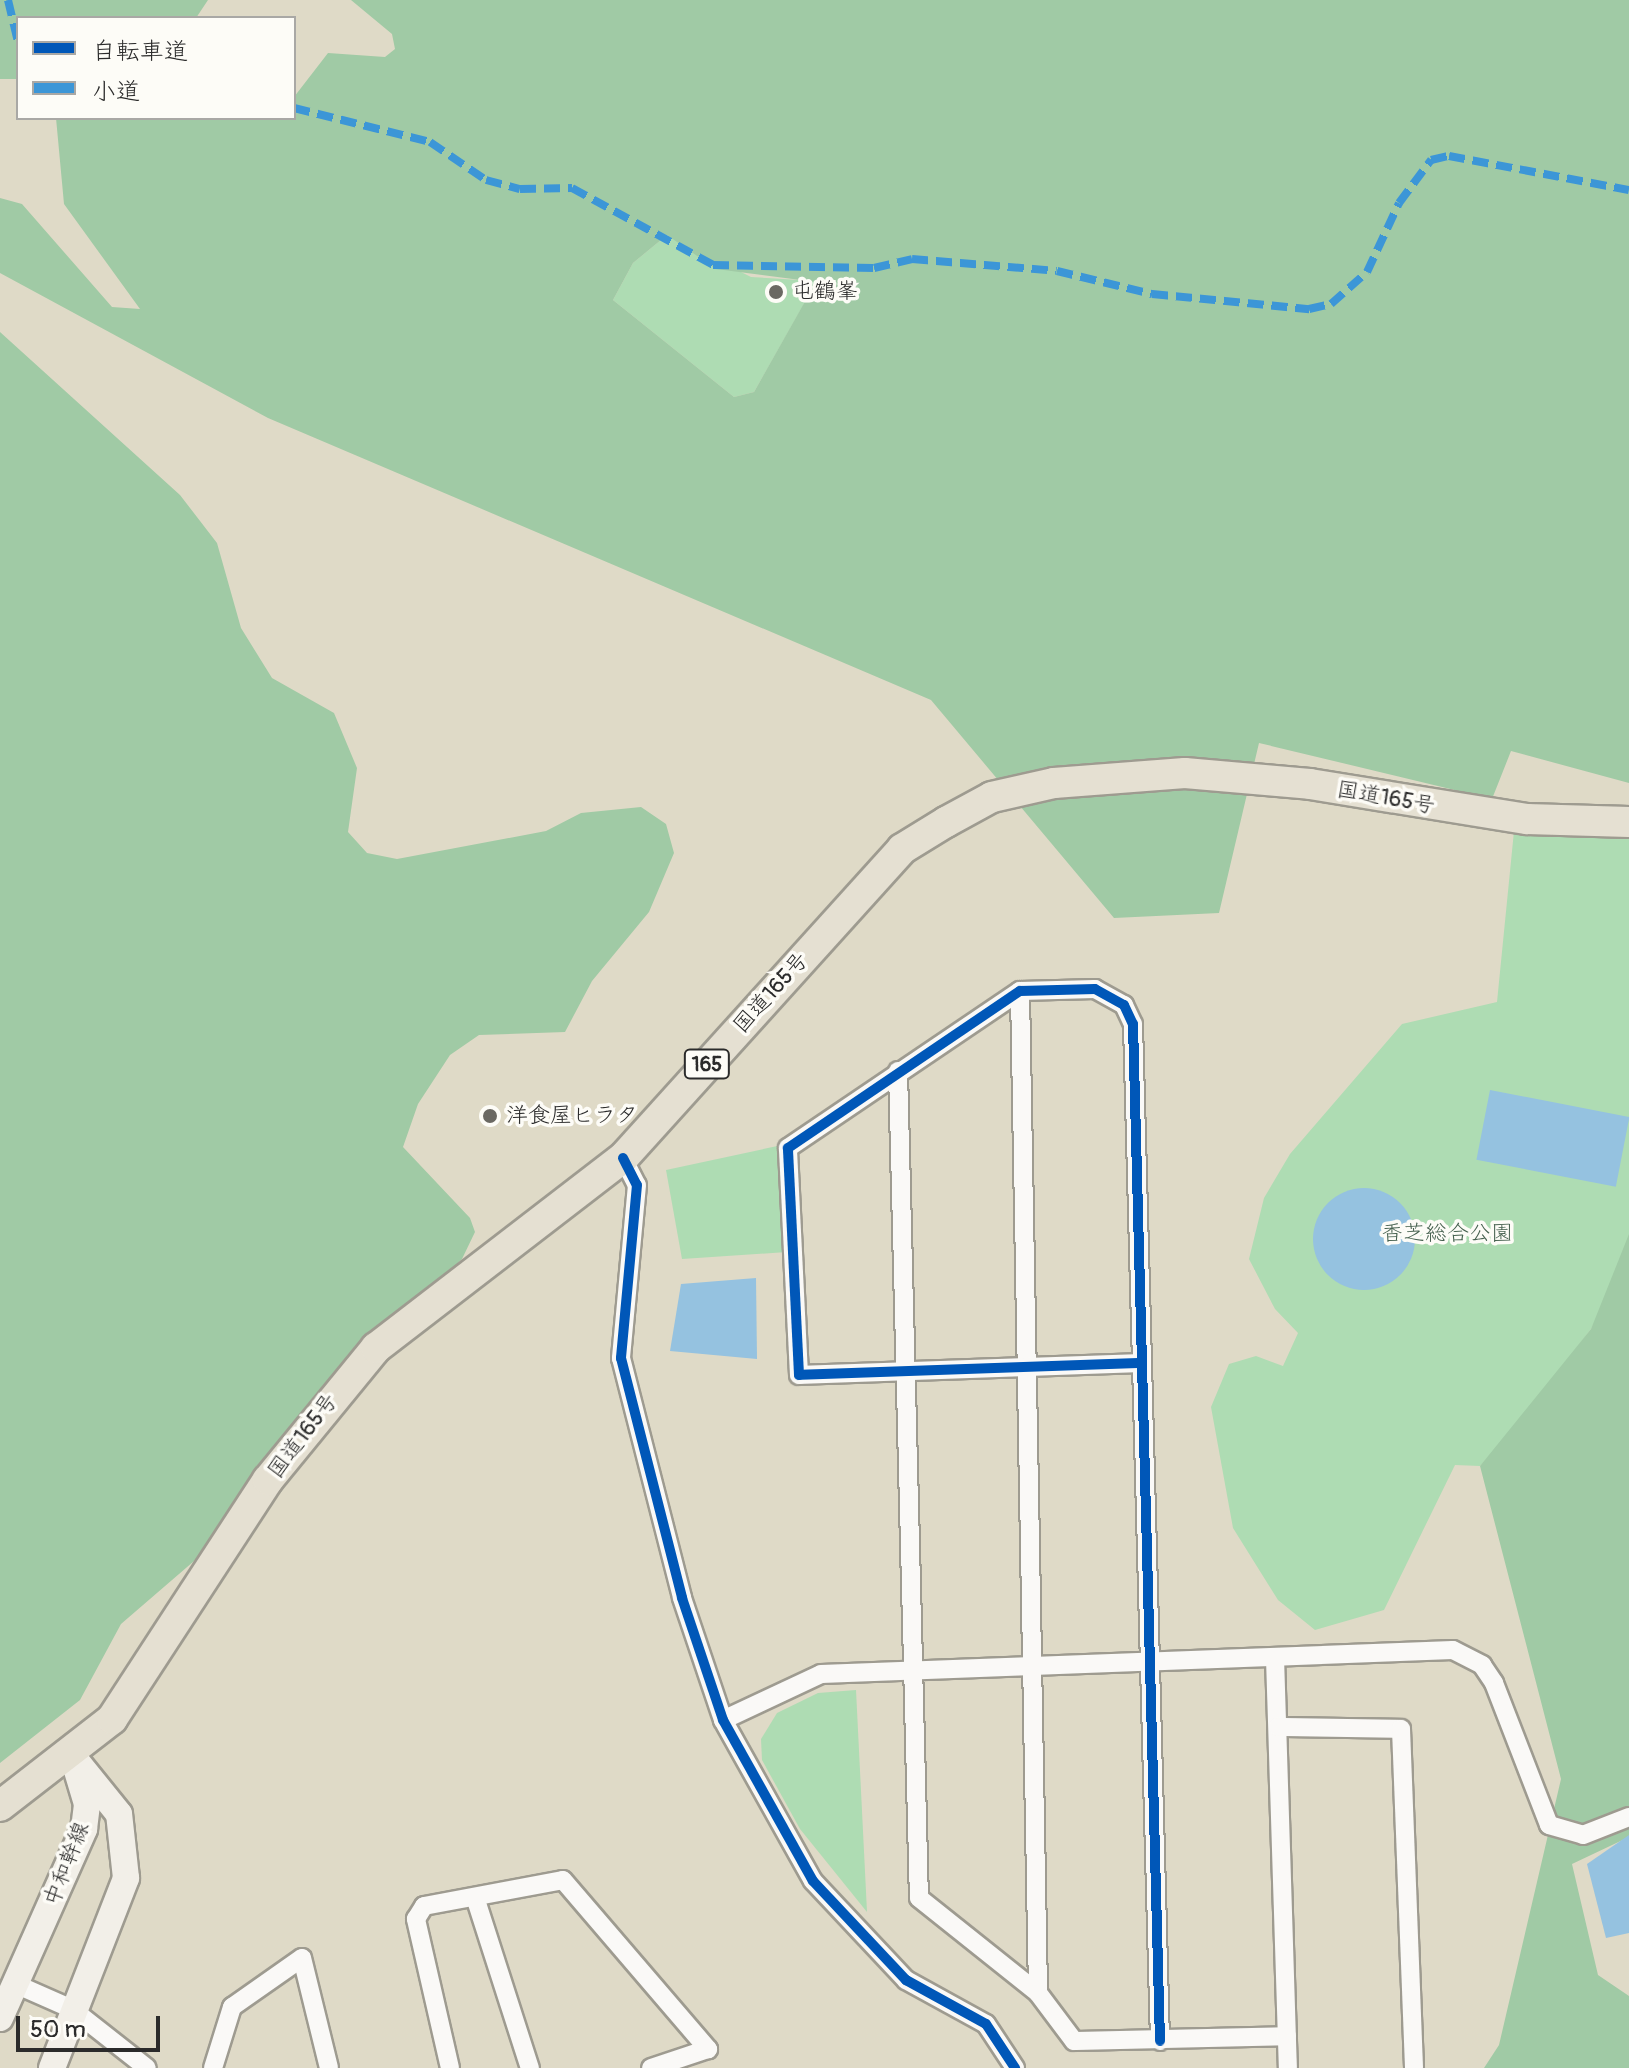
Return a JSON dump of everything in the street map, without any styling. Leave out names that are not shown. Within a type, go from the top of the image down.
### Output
[{"type":"highway","name":"国道165号","points":[[0,1806],[73,1757],[150,1665],[321,1408],[437,1296],[623,1158],[902,849],[992,797],[1054,783],[1185,773],[1310,784],[1527,819],[1629,822]]},
{"type":"main road","name":"中和幹線","points":[[0,2018],[84,1829],[87,1804],[73,1757]]},
{"type":"main road","name":"中和幹線","points":[[52,2068],[72,2009],[117,1906],[127,1845],[119,1814],[73,1757]]},
{"type":"street","points":[[1140,1363],[799,1375],[788,1148],[1020,991],[1095,989],[1124,1005],[1133,1024],[1140,1363],[1154,1661],[1160,2041]]},
{"type":"street","points":[[1020,991],[1022,1366],[1033,1666],[1038,1993]]},
{"type":"street","points":[[898,1071],[919,1898],[1038,1993],[1074,2041],[1287,2036]]},
{"type":"street","points":[[623,1158],[637,1185],[621,1358],[682,1598],[723,1720],[813,1881],[906,1980],[986,2024],[1015,2068]]},
{"type":"street","points":[[723,1720],[821,1674],[1154,1661],[1468,1654],[1494,1683],[1549,1825],[1583,1835],[1629,1817]]},
{"type":"street","points":[[1275,1658],[1288,2068]]},
{"type":"street","points":[[1278,1727],[1401,1729],[1414,2068]]},
{"type":"street","points":[[450,2068],[416,1919],[424,1906],[574,1884],[708,2049],[651,2068]]},
{"type":"street","points":[[475,1897],[530,2068]]},
{"type":"street","points":[[213,2068],[232,2007],[302,1958],[329,2068]]},
{"type":"street","points":[[13,1983],[72,2009],[147,2068]]},
{"type":"green space","points":[[0,0],[208,0],[197,16],[16,16],[16,79],[0,79]]},
{"type":"green space","points":[[351,0],[1629,0],[1629,783],[1511,751],[1492,799],[1259,743],[1219,913],[1114,918],[931,700],[268,418],[0,273],[0,198],[22,204],[112,307],[140,309],[64,204],[56,120],[296,120],[296,94],[328,53],[385,57],[395,49],[392,34]],"holes":[[[667,235],[716,269],[816,282],[754,392],[734,397],[613,300],[633,263]]]},
{"type":"green space","points":[[667,235],[751,277],[817,281],[754,392],[734,397],[613,300],[633,263]]},
{"type":"green space","points":[[0,332],[180,495],[217,543],[241,628],[272,678],[334,713],[357,768],[348,832],[367,853],[397,859],[546,831],[581,813],[641,807],[666,824],[674,853],[649,912],[592,981],[565,1032],[479,1035],[450,1055],[418,1104],[403,1147],[470,1218],[475,1232],[462,1259],[304,1409],[208,1549],[121,1624],[80,1700],[0,1763]]},
{"type":"green space","name":"香芝総合公園","points":[[1514,831],[1629,834],[1629,1257],[1591,1329],[1520,1422],[1480,1466],[1455,1465],[1384,1610],[1315,1630],[1278,1600],[1233,1528],[1211,1407],[1229,1364],[1256,1356],[1283,1366],[1298,1333],[1275,1309],[1249,1259],[1264,1198],[1290,1154],[1402,1024],[1497,1002]]},
{"type":"green space","points":[[782,1145],[787,1252],[682,1259],[666,1170]]},
{"type":"green space","points":[[1629,1234],[1629,1837],[1572,1864],[1598,1975],[1629,1996],[1629,2068],[1484,2068],[1499,2045],[1561,1779],[1480,1466],[1591,1329]]},
{"type":"green space","points":[[856,1690],[867,1912],[800,1829],[762,1760],[761,1739],[777,1713],[818,1693]]},
{"type":"water","points":[[1490,1090],[1629,1117],[1616,1187],[1476,1160]]},
{"type":"water","points":[[1354,1188],[1374,1188],[1393,1196],[1407,1210],[1415,1229],[1412,1259],[1393,1282],[1374,1290],[1354,1290],[1335,1282],[1321,1268],[1313,1249],[1313,1229],[1321,1210],[1335,1196]]},
{"type":"water","points":[[756,1278],[757,1359],[670,1351],[681,1284]]},
{"type":"water","points":[[1629,1835],[1629,1933],[1606,1938],[1587,1864]]},
{"type":"marked path","points":[[8,0],[16,34]]},
{"type":"marked path","points":[[296,108],[430,142],[486,180],[520,189],[572,188],[713,265],[874,268],[912,259],[1057,271],[1152,294],[1309,309],[1331,304],[1367,272],[1399,203],[1431,160],[1449,156],[1629,190]]},
{"type":"cycle path","points":[[1140,1363],[799,1375],[788,1148],[1020,991],[1095,989],[1124,1005],[1133,1024],[1160,2041]]},
{"type":"cycle path","points":[[623,1158],[637,1185],[621,1358],[682,1598],[723,1720],[813,1881],[906,1980],[986,2024],[1015,2068]]},
{"type":"place","name":"屯鶴峯","points":[[776,292]]},
{"type":"place","name":"洋食屋ヒラタ","points":[[490,1116]]}]
